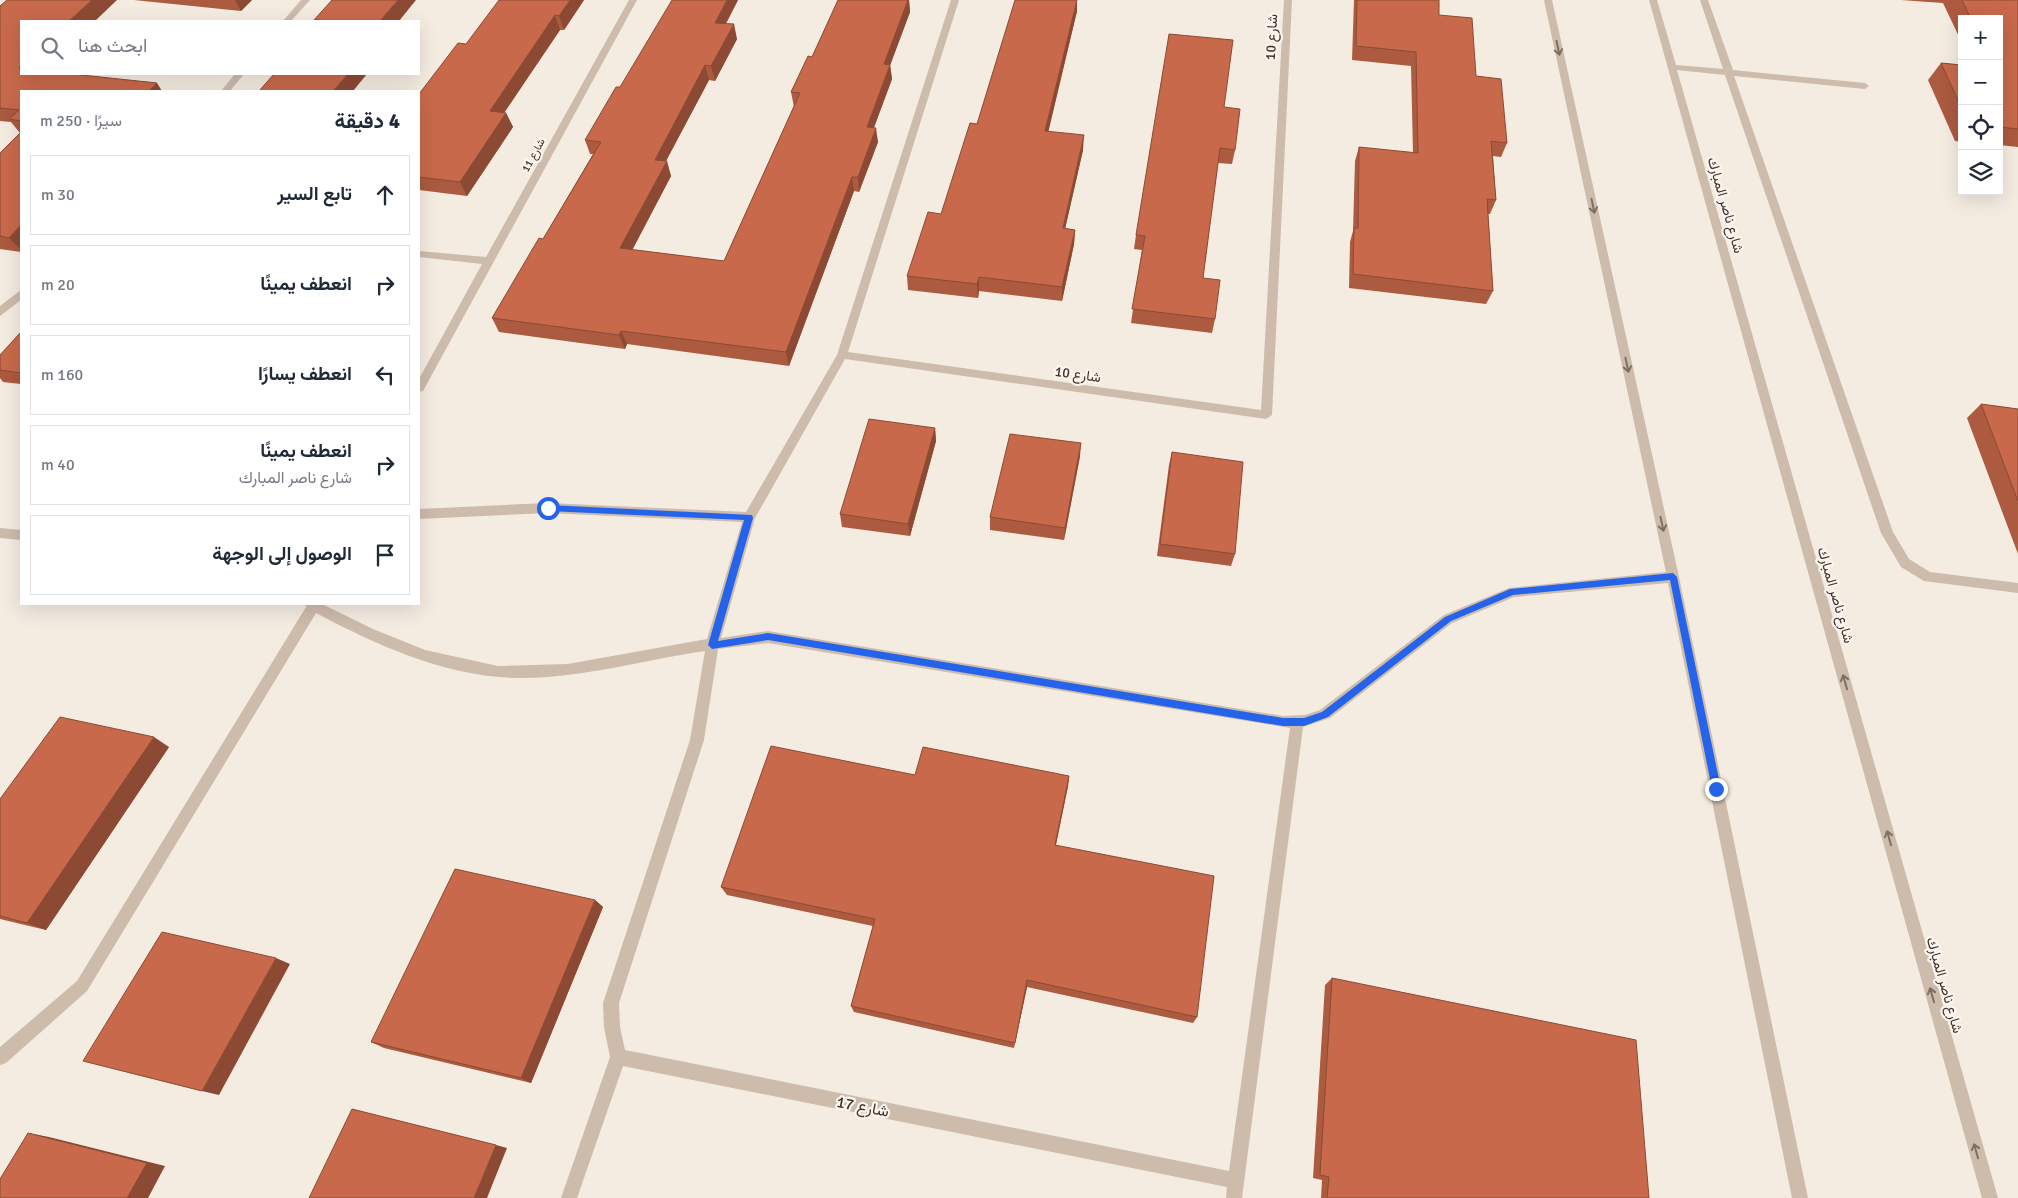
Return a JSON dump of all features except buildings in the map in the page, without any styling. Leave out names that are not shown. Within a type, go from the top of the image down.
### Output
[{"type":"street","points":[[289,20],[306,0]]},
{"type":"street","name":"شارع 11","points":[[420,386],[633,0]]},
{"type":"street","points":[[570,1198],[618,1057],[612,1027],[611,1003],[697,740],[712,645],[749,518],[842,355],[955,0]]},
{"type":"street","name":"شارع 10","points":[[842,355],[1266,416],[1288,0]]},
{"type":"street","points":[[1548,0],[1673,577],[1800,1198]]},
{"type":"street","name":"شارع ناصر المبارك","points":[[1653,0],[1990,1198]]},
{"type":"street","points":[[1704,0],[1887,533],[1905,563],[1928,577],[1940,580],[2018,588]]},
{"type":"street","points":[[1672,67],[1864,86]]},
{"type":"street","points":[[226,90],[239,75]]},
{"type":"street","points":[[420,254],[489,261]]},
{"type":"street","points":[[0,312],[20,295]]},
{"type":"street","points":[[420,514],[548,508],[749,518]]},
{"type":"street","points":[[0,533],[20,535]]},
{"type":"street","points":[[0,1058],[82,986],[312,605],[378,640],[406,651],[438,660],[497,672],[549,672],[581,669],[682,649],[768,637],[1283,722],[1298,722],[1315,719],[1325,714],[1448,619],[1513,592],[1673,577]]},
{"type":"street","points":[[1234,1198],[1298,722]]},
{"type":"street","name":"شارع 17","points":[[618,1057],[1235,1180]]},
{"type":"route","points":[[548,508],[749,518],[712,645],[768,637],[1283,722],[1304,722],[1325,714],[1448,619],[1513,592],[1673,577],[1716,789]]}]
